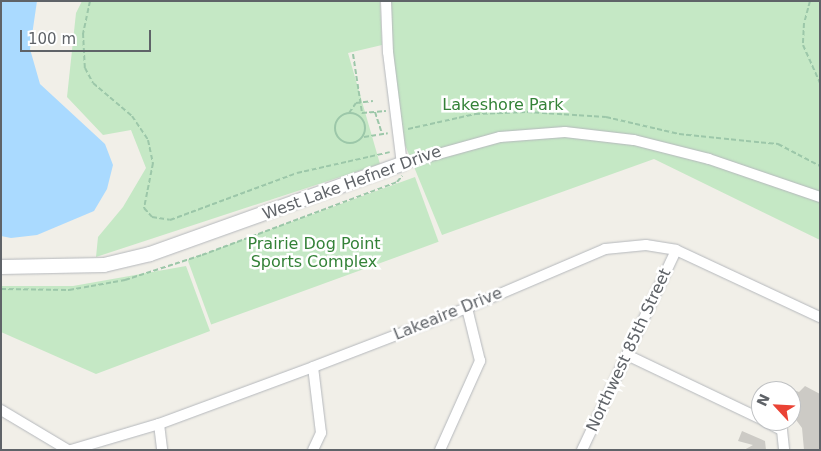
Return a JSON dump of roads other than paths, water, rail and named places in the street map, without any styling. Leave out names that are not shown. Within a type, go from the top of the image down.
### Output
[{"type":"street","points":[[386,1],[388,52],[400,157]]},
{"type":"street","name":"West Lake Hefner Drive","points":[[1,267],[104,265],[150,254],[400,157],[500,137],[565,132],[634,140],[709,160],[820,197]]},
{"type":"street","name":"Lakeaire Drive","points":[[1,410],[70,450],[159,424],[313,367],[467,308],[606,250],[646,245],[676,250],[820,317]]},
{"type":"street","name":"Northwest 85th Street","points":[[582,450],[676,250]]},
{"type":"street","points":[[440,450],[480,361],[467,308]]},
{"type":"street","points":[[626,355],[751,414]]},
{"type":"street","points":[[313,367],[321,433],[313,450]]},
{"type":"street","points":[[159,424],[162,450]]},
{"type":"street","points":[[782,431],[784,450]]},
{"type":"water","points":[[1,1],[37,1],[30,49],[40,84],[105,144],[113,165],[107,189],[94,211],[37,235],[11,238],[1,236]]},
{"type":"park label","name":"Lakeshore Park","points":[[503,105]]},
{"type":"park label","name":"Prairie Dog Point Sports Complex","points":[[314,253]]}]
